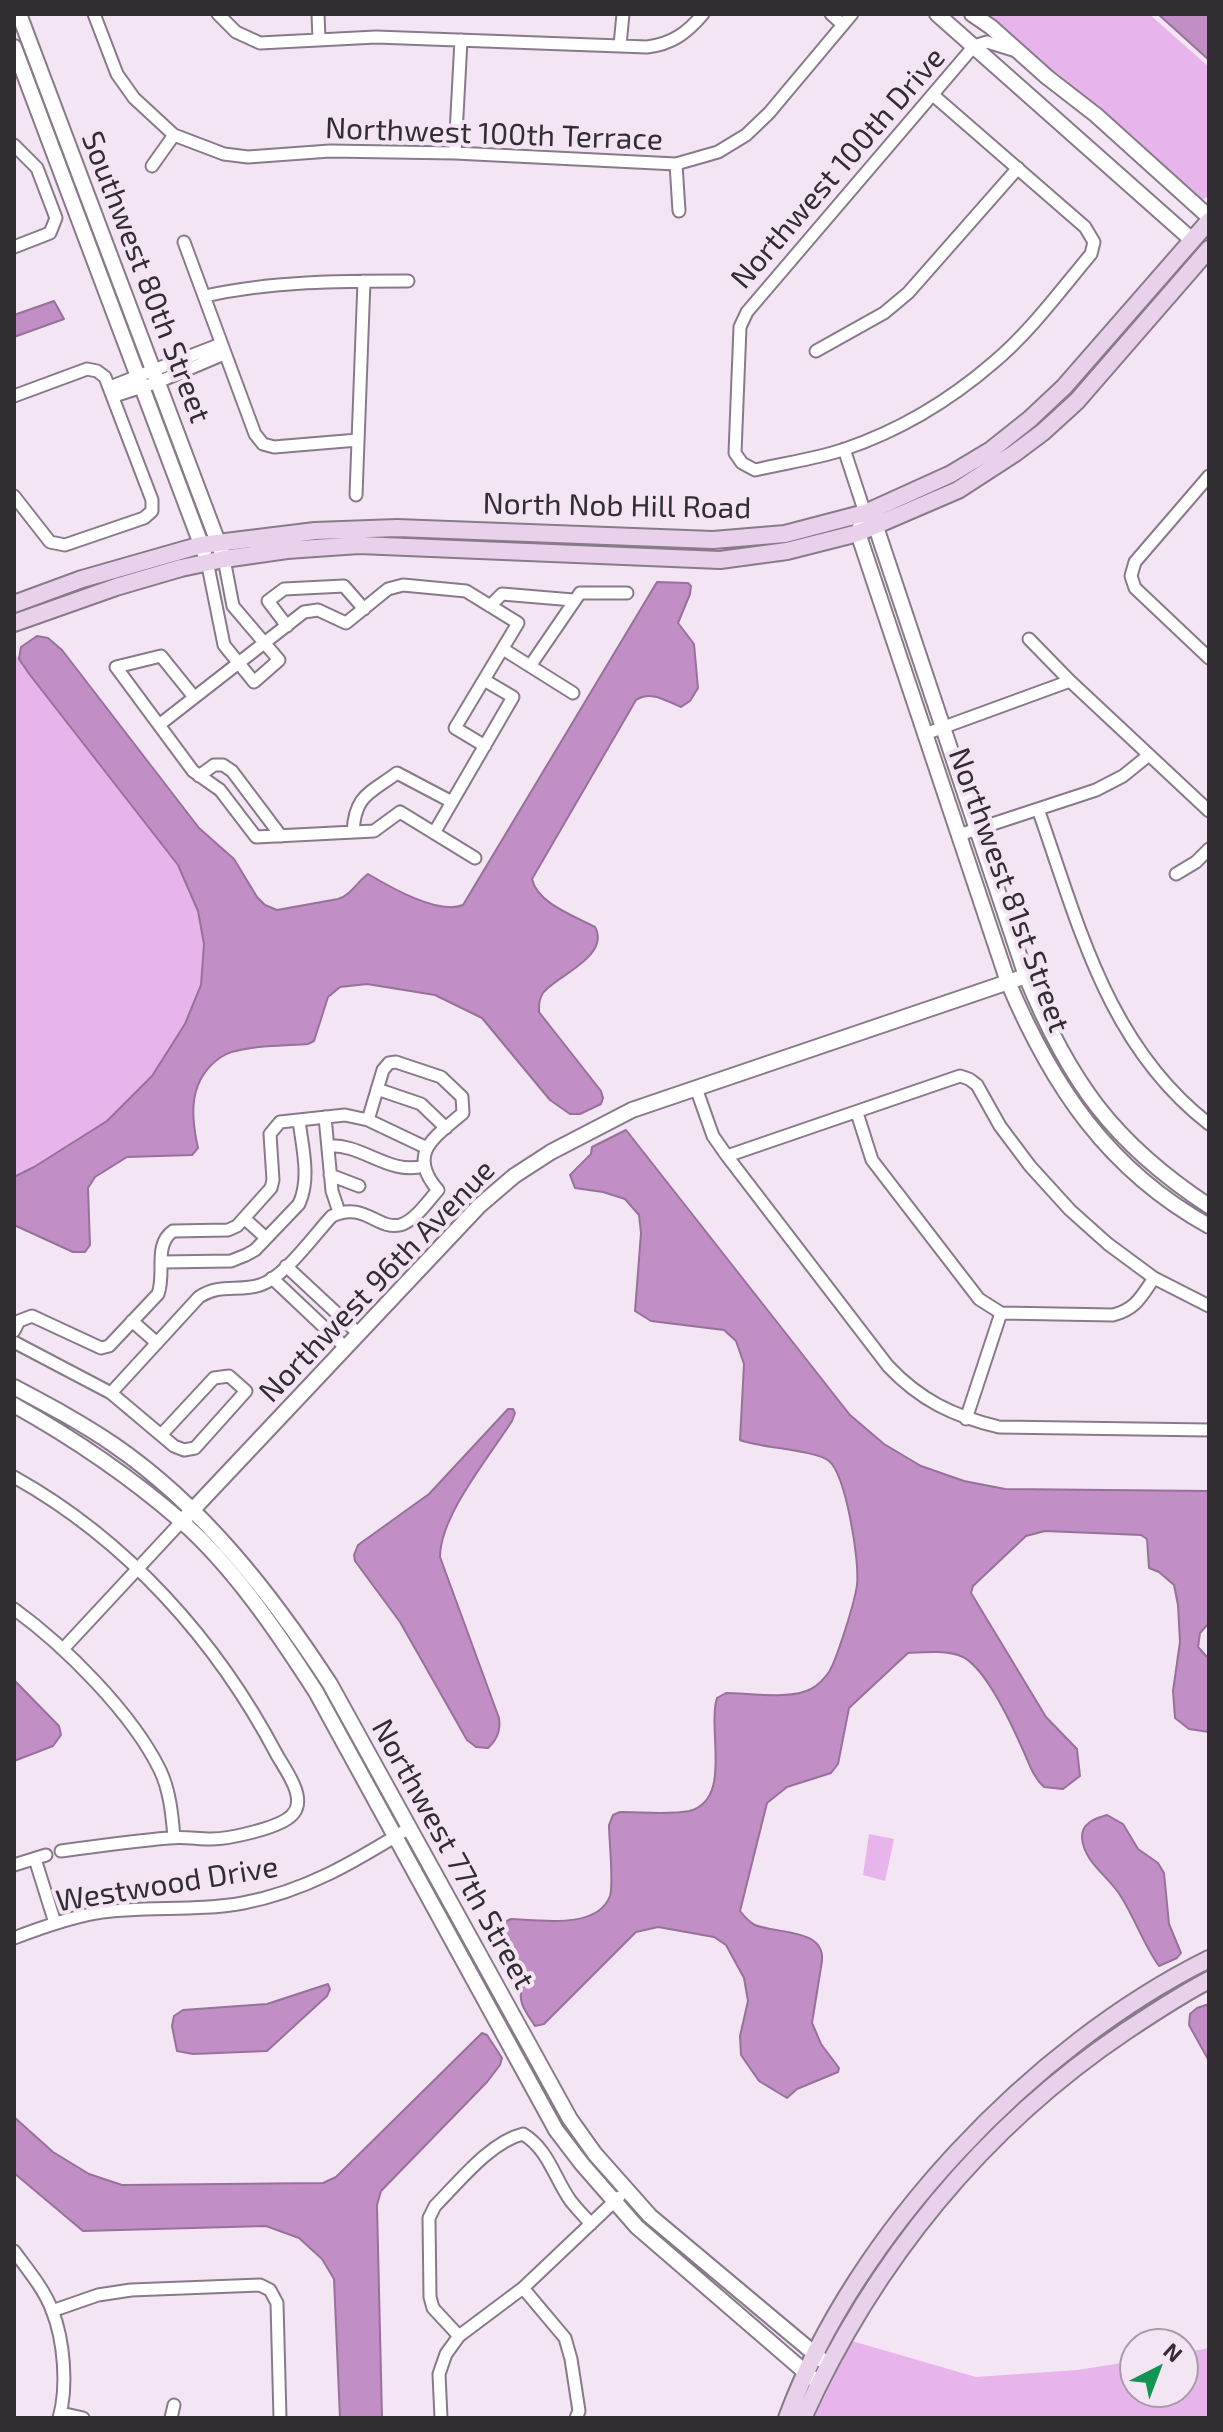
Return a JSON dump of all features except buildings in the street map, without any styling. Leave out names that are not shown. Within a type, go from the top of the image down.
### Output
[{"type":"main road","name":"North Nob Hill Road","points":[[14,623],[217,554],[315,531],[397,528],[713,540],[785,534],[865,513],[951,474],[991,450],[1030,419],[1064,387],[1209,219]]},
{"type":"main road","points":[[1192,240],[1208,252]]},
{"type":"main road","name":"North Nob Hill Road","points":[[14,604],[82,579],[201,545],[217,554],[359,545],[720,560],[787,551],[858,533],[958,490],[1043,432],[1077,401],[1208,252]]},
{"type":"main road","points":[[787,2418],[815,2354],[893,2229],[976,2130],[999,2107],[1095,2030],[1209,1959]]},
{"type":"main road","points":[[803,2418],[819,2383],[907,2238],[944,2191],[1015,2117],[1061,2078],[1156,2011],[1209,1980]]},
{"type":"street","name":"Southwest 80th Street","points":[[19,14],[148,379],[201,545]]},
{"type":"street","points":[[94,14],[117,74],[134,98],[174,135],[152,166]]},
{"type":"street","points":[[218,14],[236,32],[260,43],[376,37],[662,46],[684,33],[703,14]]},
{"type":"street","points":[[318,14],[319,39]]},
{"type":"street","points":[[620,45],[623,14]]},
{"type":"street","points":[[831,14],[843,25]]},
{"type":"street","name":"Northwest 100th Terrace","points":[[174,135],[224,154],[248,157],[330,151],[455,153],[676,164],[718,152],[746,135],[769,113],[852,14]]},
{"type":"street","points":[[937,14],[1192,240]]},
{"type":"street","points":[[972,14],[1096,115],[1209,219]]},
{"type":"street","points":[[455,153],[461,40]]},
{"type":"street","name":"Northwest 100th Drive","points":[[844,449],[755,470],[742,463],[735,453],[740,327],[747,312],[974,46],[987,42],[1019,51]]},
{"type":"street","name":"Southwest 80th Street","points":[[14,47],[217,554]]},
{"type":"street","points":[[844,449],[900,424],[948,397],[994,362],[1027,329],[1091,254],[1094,242],[1085,227],[933,95]]},
{"type":"street","points":[[14,145],[37,168],[56,218],[50,233],[14,247]]},
{"type":"street","points":[[676,164],[679,211]]},
{"type":"street","points":[[816,351],[884,313],[908,293],[1018,168]]},
{"type":"street","points":[[184,242],[255,434],[263,444],[274,447],[358,440]]},
{"type":"street","points":[[356,495],[364,281]]},
{"type":"street","points":[[205,296],[316,282],[408,281]]},
{"type":"street","points":[[112,392],[195,360],[201,368],[211,365],[222,349]]},
{"type":"street","points":[[14,396],[87,369],[105,377],[152,500],[152,511],[144,518],[65,545],[56,545],[50,542],[14,496]]},
{"type":"street","name":"Northwest 81st Street","points":[[844,449],[865,513],[876,527],[1026,976],[1052,1037],[1088,1097],[1143,1158],[1209,1206]]},
{"type":"street","points":[[1209,476],[1135,562],[1131,576],[1135,588],[1209,658]]},
{"type":"street","points":[[858,533],[865,513]]},
{"type":"street","name":"Northwest 81st Street","points":[[858,533],[1008,982],[1043,1057],[1076,1108],[1131,1170],[1209,1226]]},
{"type":"street","points":[[217,554],[233,606],[279,660],[254,682],[224,645],[217,554]]},
{"type":"street","points":[[159,725],[304,612],[318,610],[346,623],[388,589],[403,585],[466,591],[518,623],[455,728],[485,746]]},
{"type":"street","points":[[287,626],[268,601],[284,589],[344,586],[364,609]]},
{"type":"street","points":[[530,666],[580,593],[627,593]]},
{"type":"street","points":[[490,606],[502,594],[573,600]]},
{"type":"street","points":[[1029,639],[1209,811]]},
{"type":"street","points":[[503,649],[573,693]]},
{"type":"street","points":[[194,697],[161,656],[116,667],[199,776],[220,790],[256,837],[374,831],[400,812],[475,858]]},
{"type":"street","points":[[434,833],[513,697],[484,680]]},
{"type":"street","points":[[925,734],[1070,681]]},
{"type":"street","points":[[959,835],[1096,790],[1123,776],[1149,755]]},
{"type":"street","points":[[199,776],[214,765],[223,765],[232,771],[281,836]]},
{"type":"street","points":[[353,832],[354,810],[358,803],[397,773],[452,802]]},
{"type":"street","points":[[1038,809],[1096,973],[1118,1019],[1141,1055],[1160,1077],[1209,1124]]},
{"type":"street","points":[[1176,874],[1196,862],[1209,849]]},
{"type":"street","name":"Northwest 96th Avenue","points":[[63,1649],[479,1206],[514,1176],[592,1128],[632,1110],[1026,976]]},
{"type":"street","points":[[111,1393],[199,1297],[218,1287],[252,1287],[272,1278],[332,1216],[355,1210],[391,1225],[401,1225],[413,1217],[438,1190],[426,1174],[423,1159],[427,1148],[463,1113],[462,1097],[441,1077],[396,1062],[389,1063],[383,1070],[368,1120]]},
{"type":"street","points":[[727,1156],[960,1076],[977,1085],[1000,1126],[1030,1166],[1070,1210],[1108,1244],[1154,1278],[1209,1306]]},
{"type":"street","points":[[696,1088],[713,1136],[727,1156],[888,1366],[907,1387],[930,1403],[966,1419],[999,1427],[1209,1430]]},
{"type":"street","points":[[377,1089],[421,1104],[446,1128]]},
{"type":"street","points":[[857,1113],[872,1160],[979,1299],[1001,1313],[1113,1315],[1127,1312],[1154,1278]]},
{"type":"street","points":[[14,1331],[19,1321],[32,1316],[101,1348],[109,1346],[158,1294],[162,1285],[162,1243],[173,1231],[228,1230],[237,1226],[271,1188],[270,1134],[280,1122],[345,1115],[368,1120],[427,1148]]},
{"type":"street","points":[[325,1117],[332,1191],[339,1212]]},
{"type":"street","points":[[162,1262],[231,1261],[255,1250],[303,1196],[306,1177],[299,1120]]},
{"type":"street","points":[[328,1146],[345,1148],[400,1168],[411,1170],[424,1166]]},
{"type":"street","points":[[330,1175],[359,1186]]},
{"type":"street","points":[[244,1218],[266,1238]]},
{"type":"street","points":[[286,1266],[358,1333]]},
{"type":"street","points":[[272,1278],[345,1347]]},
{"type":"street","points":[[299,1303],[312,1291]]},
{"type":"street","points":[[966,1419],[1001,1313]]},
{"type":"street","points":[[132,1321],[157,1343]]},
{"type":"street","points":[[14,1342],[111,1393],[161,1435],[184,1450],[195,1448],[246,1391],[229,1376],[214,1378],[161,1435]]},
{"type":"street","name":"Northwest 77th Street","points":[[14,1387],[76,1421],[164,1484],[278,1634],[316,1692],[556,2130],[637,2227],[819,2383]]},
{"type":"street","name":"Northwest 77th Street","points":[[14,1405],[107,1461],[187,1516],[249,1571],[292,1625],[330,1684],[570,2119],[626,2191],[650,2216],[829,2366]]},
{"type":"street","points":[[14,1477],[88,1525],[139,1569],[188,1622],[227,1672],[261,1724],[297,1793],[298,1807],[291,1817],[260,1830],[215,1839],[174,1837],[61,1851]]},
{"type":"street","points":[[14,1609],[63,1649],[133,1729],[160,1771],[171,1804],[174,1837]]},
{"type":"street","name":"Westwood Drive","points":[[14,1938],[96,1913],[240,1903],[284,1893],[329,1876],[409,1828]]},
{"type":"street","points":[[14,1865],[40,1857],[55,1923]]},
{"type":"street","points":[[459,2336],[433,2308],[430,2297],[429,2218],[435,2206],[497,2145],[523,2134],[535,2141],[556,2172],[569,2199],[591,2224]]},
{"type":"street","points":[[441,2418],[439,2374],[446,2354],[459,2336],[523,2288],[626,2191]]},
{"type":"street","points":[[14,2251],[33,2276],[52,2311],[60,2345],[63,2380],[60,2416],[83,2418]]},
{"type":"street","points":[[52,2311],[98,2295],[131,2290],[260,2285],[270,2290],[277,2303],[280,2418]]},
{"type":"street","points":[[523,2288],[565,2338],[579,2411],[576,2418]]},
{"type":"street","points":[[728,2305],[737,2291]]},
{"type":"shaded area","points":[[977,14],[1149,14],[1209,67],[1209,196],[1202,200],[1057,73],[1053,77]]},
{"type":"shaded area","points":[[1158,14],[1209,14],[1209,60]]},
{"type":"shaded area","points":[[54,301],[64,319],[14,337],[14,315]]},
{"type":"shaded area","points":[[657,582],[688,583],[691,586],[678,623],[694,644],[698,688],[690,701],[681,707],[653,696],[636,700],[532,879],[535,888],[549,902],[595,927],[598,937],[595,947],[580,964],[543,993],[539,1012],[601,1091],[601,1104],[580,1114],[570,1114],[550,1100],[482,1018],[435,995],[367,984],[340,987],[328,997],[314,1041],[239,1050],[221,1057],[210,1066],[194,1098],[198,1148],[192,1155],[127,1157],[95,1177],[88,1188],[90,1245],[85,1252],[73,1252],[14,1225],[14,1177],[107,1121],[152,1076],[185,1024],[201,985],[204,944],[198,911],[178,865],[30,675],[19,659],[21,647],[37,636],[48,638],[62,650],[199,828],[234,859],[265,905],[277,910],[338,899],[347,895],[368,874],[414,898],[453,907],[463,905]]},
{"type":"shaded area","points":[[14,653],[183,866],[203,913],[210,955],[193,1022],[146,1091],[80,1147],[14,1177]]},
{"type":"shaded area","points":[[626,1130],[850,1415],[884,1444],[921,1466],[964,1481],[1005,1489],[1209,1491],[1209,1623],[1200,1633],[1198,1647],[1209,1659],[1209,1732],[1189,1729],[1175,1718],[1173,1691],[1180,1642],[1178,1605],[1174,1585],[1149,1568],[1147,1539],[1141,1535],[1045,1531],[1026,1536],[973,1586],[971,1593],[1046,1717],[1077,1749],[1080,1776],[1063,1789],[1044,1787],[1032,1770],[998,1699],[972,1663],[950,1653],[908,1653],[849,1708],[838,1764],[831,1773],[787,1787],[767,1803],[740,1911],[755,1925],[808,1937],[821,1950],[812,2023],[821,2044],[839,2068],[838,2072],[797,2089],[787,2098],[759,2081],[741,2055],[740,2036],[748,2001],[744,1978],[726,1945],[714,1937],[658,1927],[636,1932],[544,2024],[535,2026],[522,2003],[522,1987],[495,1935],[500,1924],[511,1919],[566,1921],[593,1914],[603,1907],[611,1890],[609,1825],[613,1815],[620,1812],[682,1812],[702,1804],[711,1793],[715,1779],[717,1698],[726,1693],[793,1694],[816,1686],[832,1665],[857,1585],[856,1558],[846,1500],[829,1461],[812,1454],[740,1440],[744,1364],[736,1341],[724,1330],[651,1321],[635,1311],[641,1233],[639,1215],[625,1199],[575,1188],[570,1175],[591,1154],[592,1147]]},
{"type":"shaded area","points":[[508,1409],[513,1409],[515,1413],[512,1421],[457,1505],[442,1541],[440,1557],[499,1718],[498,1735],[488,1748],[476,1747],[467,1740],[400,1622],[355,1561],[354,1555],[358,1545],[429,1494]]},
{"type":"shaded area","points":[[14,1680],[59,1726],[61,1735],[53,1746],[14,1761]]},
{"type":"shaded area","points":[[1107,1815],[1123,1824],[1138,1849],[1158,1863],[1164,1873],[1169,1924],[1181,1953],[1159,1966],[1120,1895],[1092,1862],[1084,1847],[1084,1828]]},
{"type":"shaded area","points":[[869,1834],[894,1839],[885,1881],[863,1875]]},
{"type":"shaded area","points":[[328,1984],[330,1989],[327,1996],[267,2051],[193,2054],[177,2051],[172,2026],[174,2016],[183,2010],[267,2004]]},
{"type":"shaded area","points":[[1209,2004],[1209,2061],[1189,2025],[1190,2014]]},
{"type":"shaded area","points":[[482,2033],[487,2035],[502,2058],[500,2065],[381,2191],[377,2205],[382,2418],[340,2418],[334,2279],[322,2259],[299,2238],[266,2226],[83,2231],[14,2173],[14,2117],[53,2152],[89,2174],[122,2185],[323,2183],[336,2177]]},
{"type":"shaded area","points":[[852,2341],[976,2377],[1077,2370],[1119,2363],[1119,2408],[1199,2408],[1199,2350],[1209,2348],[1209,2418],[814,2418]]}]
